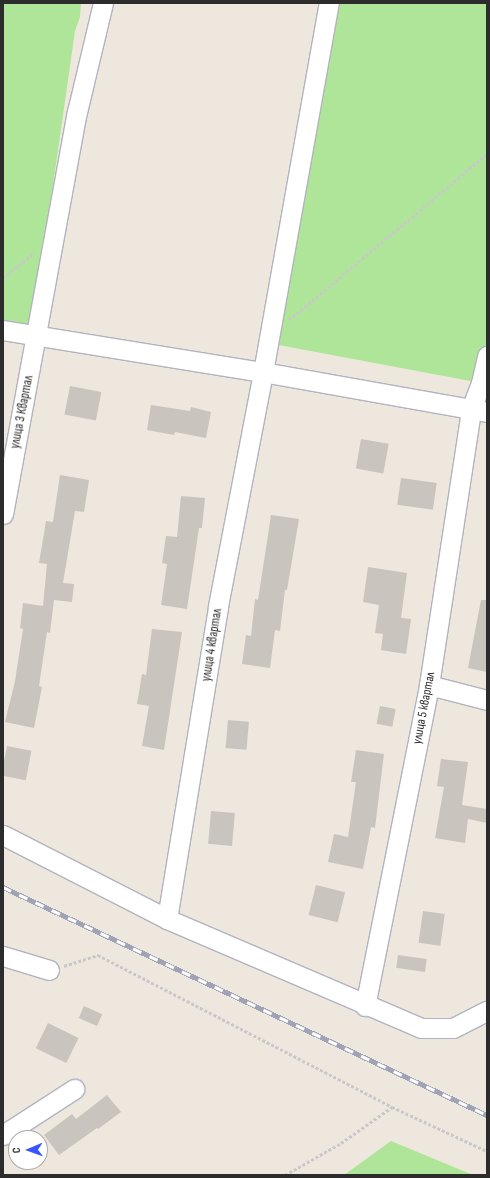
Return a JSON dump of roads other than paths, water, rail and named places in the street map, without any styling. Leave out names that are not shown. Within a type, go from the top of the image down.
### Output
[{"type":"street","name":"улица 3 Квартал","points":[[3,514],[77,112],[103,3]]},
{"type":"street","name":"улица 4 квартал","points":[[167,919],[218,606],[263,372],[330,3]]},
{"type":"street","points":[[3,330],[263,372],[479,411]]},
{"type":"street","name":"улица 5 квартал","points":[[366,1006],[429,685],[479,411],[481,384],[487,356]]},
{"type":"street","points":[[429,685],[487,700]]},
{"type":"street","points":[[3,835],[167,919],[366,1006],[421,1028],[453,1028],[487,1011]]},
{"type":"street","points":[[3,956],[49,970]]},
{"type":"street","points":[[3,1136],[74,1089]]},
{"type":"railway","points":[[3,887],[487,1115]]}]
